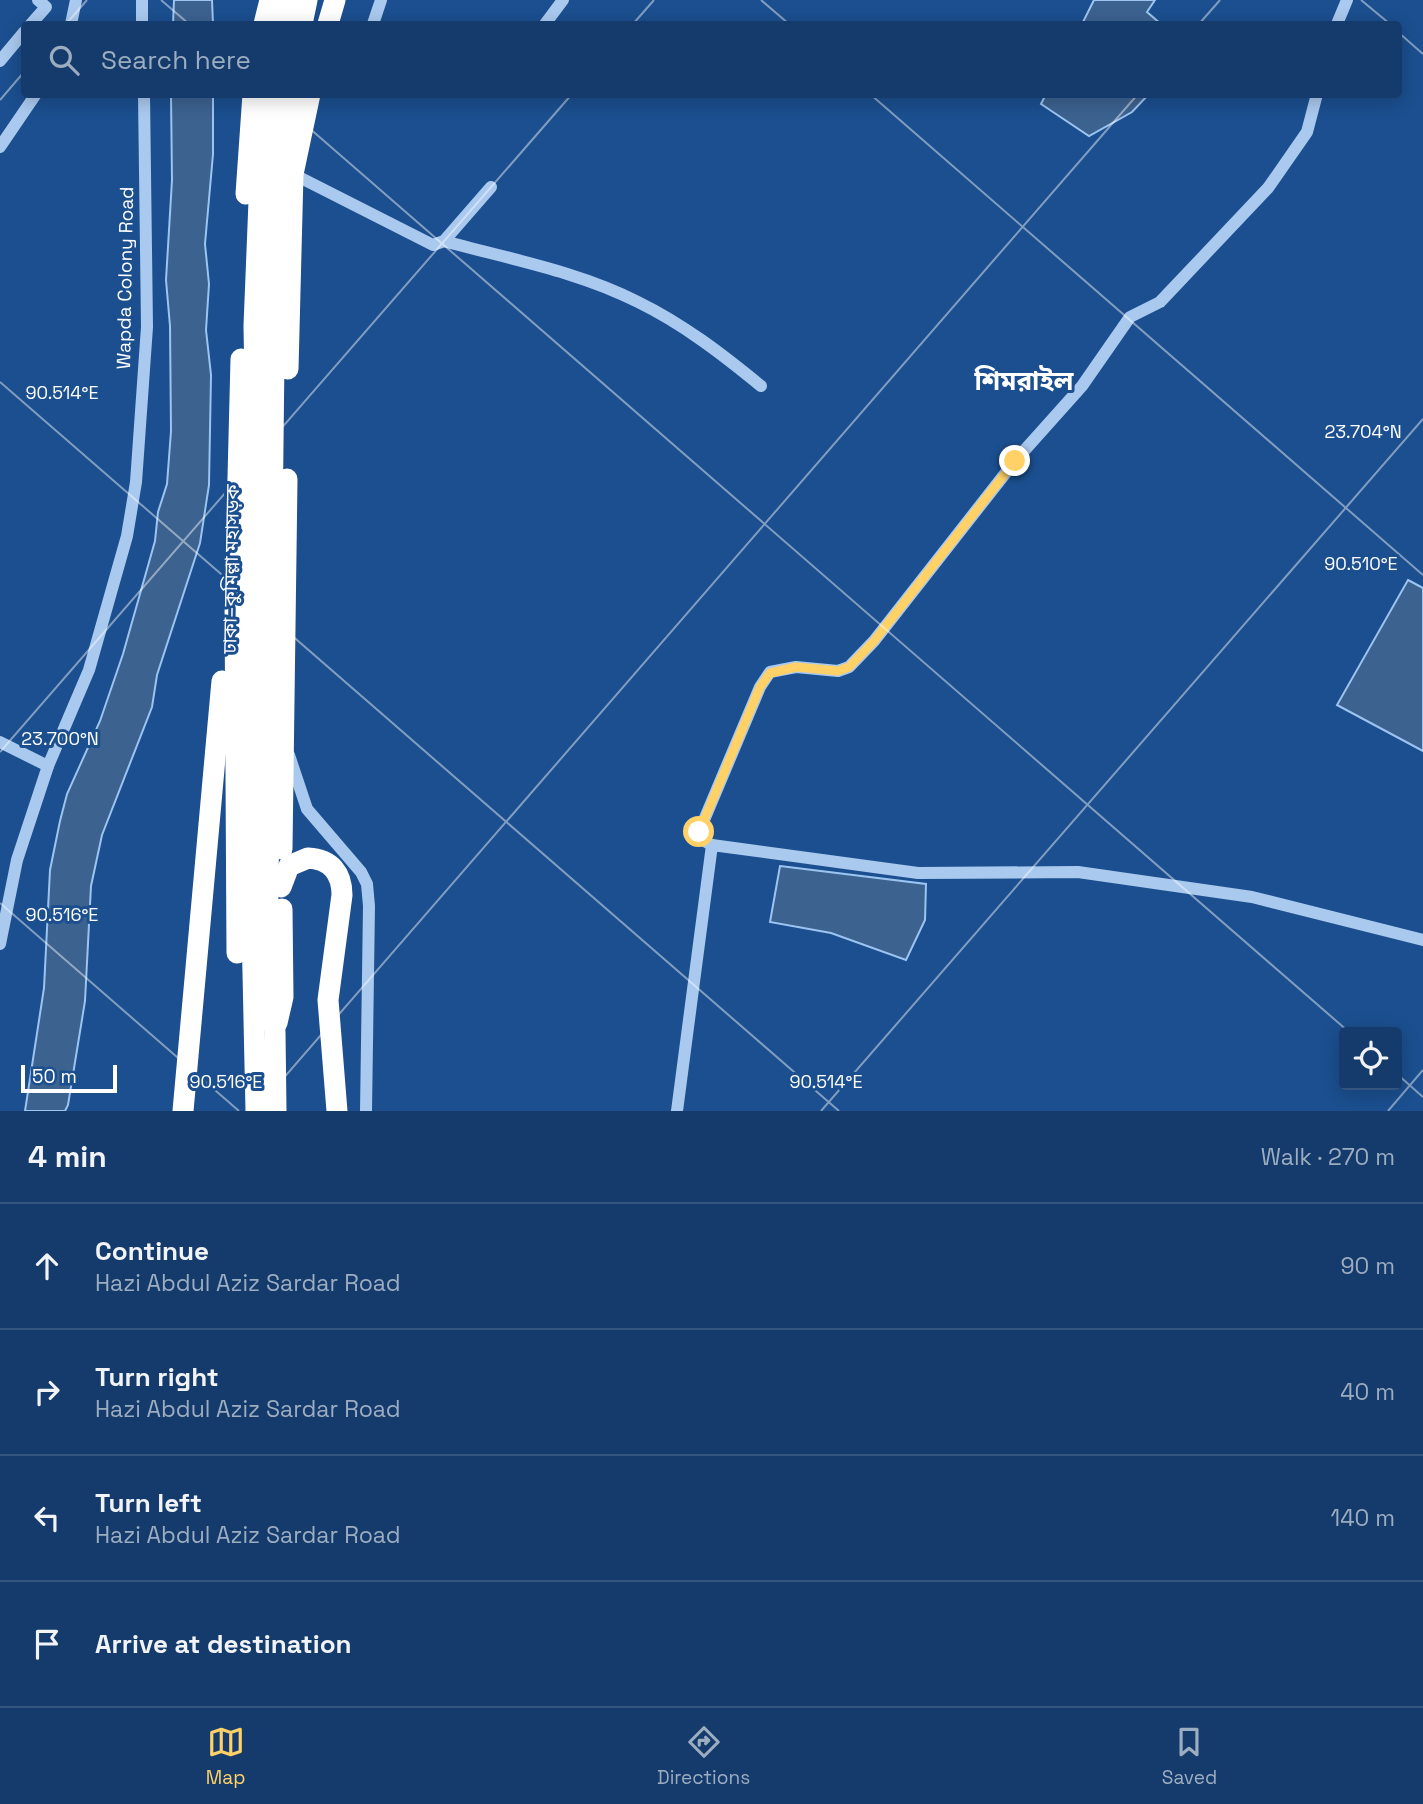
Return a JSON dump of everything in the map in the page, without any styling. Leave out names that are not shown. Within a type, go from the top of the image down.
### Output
[{"type":"highway","points":[[265,21],[270,0]]},
{"type":"highway","points":[[285,21],[290,0]]},
{"type":"highway","points":[[303,21],[307,0]]},
{"type":"highway","points":[[329,21],[335,0]]},
{"type":"highway","points":[[242,1111],[245,1046],[233,775],[247,145],[253,98]]},
{"type":"highway","name":"ঢাকা–কুমিল্লা মহাসড়ক","points":[[245,1046],[257,495],[254,326],[260,176],[271,98]]},
{"type":"highway","name":"ঢাকা–কুমিল্লা মহাসড়ক","points":[[275,1032],[267,977],[276,178],[289,98]]},
{"type":"highway","points":[[276,1111],[275,1032],[282,997],[281,887],[293,174],[309,98]]},
{"type":"highway","points":[[183,1111],[220,694],[235,596]]},
{"type":"highway","points":[[281,887],[289,866],[308,858],[330,864],[340,878],[342,895],[328,1000],[337,1111]]},
{"type":"highway","points":[[245,1046],[256,1111]]},
{"type":"street","points":[[72,21],[76,0]]},
{"type":"street","points":[[142,0],[142,21]]},
{"type":"street","points":[[374,21],[381,0]]},
{"type":"street","points":[[547,21],[563,0]]},
{"type":"street","points":[[1338,21],[1347,0]]},
{"type":"street","points":[[33,21],[42,4]]},
{"type":"street","points":[[0,61],[21,36]]},
{"type":"street","points":[[0,147],[33,98]]},
{"type":"street","name":"Wapda Colony Road","points":[[0,944],[17,860],[48,766],[89,670],[127,536],[135,482],[147,327],[144,98]]},
{"type":"street","points":[[677,1111],[707,843],[699,832],[760,687],[770,673],[796,667],[838,671],[849,667],[874,641],[1015,461],[1082,386],[1130,317],[1160,303],[1268,188],[1307,132],[1316,98]]},
{"type":"street","points":[[293,174],[426,243],[444,242],[555,270],[638,302],[706,342],[761,386]]},
{"type":"street","points":[[444,242],[491,187]]},
{"type":"street","points":[[0,742],[48,766]]},
{"type":"street","points":[[285,745],[307,808],[367,884],[366,1111]]},
{"type":"street","points":[[707,843],[918,873],[1091,874],[1252,897],[1423,940]]},
{"type":"water","points":[[174,0],[212,0],[213,21],[173,21]]},
{"type":"water","points":[[1094,0],[1155,0],[1147,12],[1158,21],[1084,21]]},
{"type":"water","points":[[171,98],[213,98],[213,154],[205,244],[209,284],[206,330],[211,375],[209,485],[200,543],[157,675],[152,707],[102,835],[91,886],[85,1001],[68,1105],[65,1111],[25,1111],[44,988],[50,870],[60,821],[67,794],[100,721],[123,654],[155,541],[158,512],[167,484],[171,431],[170,326],[166,280],[172,180]]},
{"type":"water","points":[[1044,98],[1145,98],[1132,112],[1089,136],[1041,104]]},
{"type":"water","points":[[1408,580],[1423,588],[1423,751],[1337,705]]},
{"type":"water","points":[[780,866],[926,884],[925,920],[906,960],[831,933],[770,922]]},
{"type":"district","name":"শিমরাইল","points":[[1024,381]]},
{"type":"route","points":[[699,832],[760,687],[770,673],[796,667],[838,671],[849,667],[874,641],[1015,461]]}]
